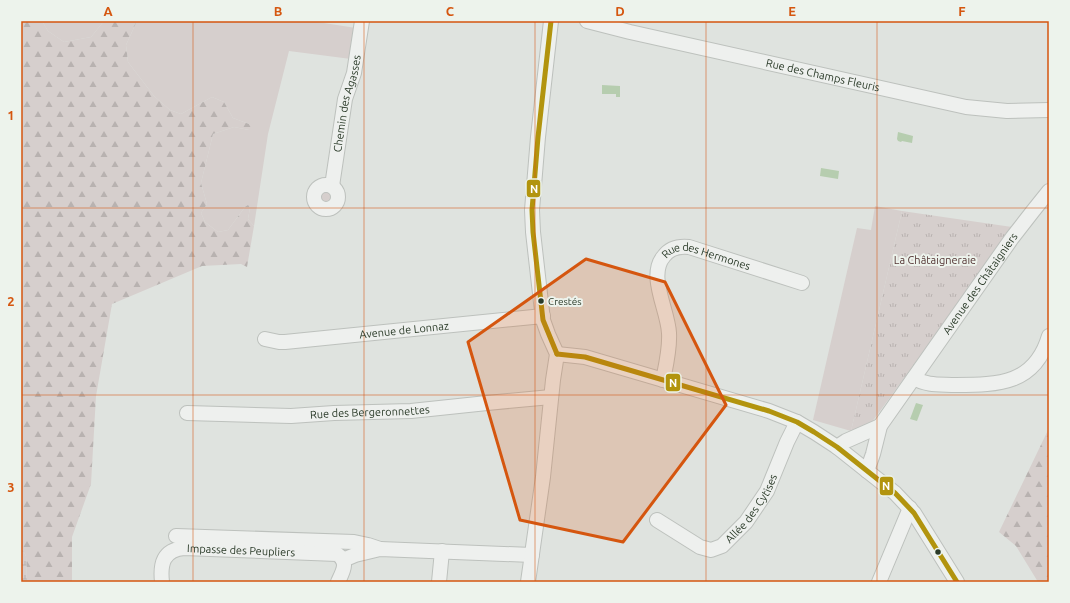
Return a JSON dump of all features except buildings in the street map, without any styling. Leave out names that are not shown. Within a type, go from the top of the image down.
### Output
[{"type":"street","name":"Chemin des Agasses","points":[[332,186],[345,99],[354,73],[362,21]]},
{"type":"street","points":[[528,582],[543,477],[557,354],[548,334],[543,316],[533,232],[532,202],[551,21]]},
{"type":"street","name":"Rue des Champs Fleuris","points":[[595,22],[645,36],[966,107],[1007,111],[1049,110]]},
{"type":"street","name":"Avenue des Châtaigniers","points":[[867,471],[880,426],[1012,238],[1049,191]]},
{"type":"street","name":"Rue des Hermones","points":[[663,380],[669,334],[657,283],[657,270],[662,258],[671,250],[682,246],[695,248],[802,283]]},
{"type":"street","name":"Avenue de Lonnaz","points":[[265,339],[285,342],[543,316]]},
{"type":"street","points":[[914,378],[923,383],[932,384],[982,385],[1012,380],[1029,369],[1036,362],[1042,354],[1049,336]]},
{"type":"street","points":[[557,354],[585,357],[769,410],[814,432],[837,447],[895,493],[910,508],[957,582]]},
{"type":"street","name":"Rue des Bergeronnettes","points":[[187,413],[292,416],[334,413],[411,411],[551,397]]},
{"type":"street","name":"Allée des Cytises","points":[[657,520],[700,547],[711,550],[722,546],[746,522],[767,491],[796,422]]},
{"type":"street","points":[[837,447],[846,441],[880,426]]},
{"type":"street","points":[[879,582],[910,508]]},
{"type":"street","name":"Impasse des Peupliers","points":[[176,536],[354,542],[380,549]]},
{"type":"street","name":"Impasse des Peupliers","points":[[162,582],[161,566],[163,560],[172,551],[178,548],[333,553],[341,556],[343,560],[355,555],[380,549],[532,555]]},
{"type":"street","points":[[439,582],[442,551]]},
{"type":"street","points":[[338,582],[344,566],[343,560]]},
{"type":"highlighted area","points":[[586,259],[665,282],[726,405],[623,542],[520,520],[468,342]]},
{"type":"green space","points":[[21,21],[42,21],[48,31],[64,42],[91,37],[104,21],[136,21],[126,45],[128,62],[154,96],[170,110],[181,114],[212,97],[224,102],[233,118],[249,124],[252,128],[249,130],[234,127],[213,134],[201,183],[207,204],[201,213],[205,222],[218,232],[228,230],[245,207],[248,205],[250,208],[248,219],[254,226],[247,267],[241,264],[202,266],[112,304],[96,396],[91,484],[72,537],[72,582],[27,582],[26,556],[21,547]]},
{"type":"green space","points":[[42,21],[104,21],[91,37],[64,42],[48,31]]},
{"type":"green space","points":[[136,21],[311,21],[356,28],[351,59],[289,51],[268,134],[254,226],[248,219],[250,208],[245,207],[228,230],[218,232],[205,222],[201,213],[207,204],[201,183],[213,134],[234,127],[249,130],[249,124],[233,118],[224,102],[212,97],[181,114],[170,110],[154,96],[128,62],[126,45]]},
{"type":"green space","points":[[326,189],[332,191],[334,197],[332,203],[326,205],[320,203],[318,197],[320,191]]},
{"type":"green space","points":[[875,206],[902,211],[851,431],[813,420],[857,228],[871,230]]},
{"type":"green space","name":"La Châtaigneraie","points":[[902,211],[1012,227],[869,426],[851,431]]},
{"type":"green space","points":[[1049,428],[1049,582],[1038,582],[1016,546],[999,532]]},
{"type":"green space","points":[[21,547],[26,556],[27,582],[21,582]]},
{"type":"shaded area","points":[[602,85],[620,86],[620,97],[616,97],[616,94],[602,94]]},
{"type":"shaded area","points":[[898,132],[913,136],[912,143],[898,141]]},
{"type":"shaded area","points":[[821,168],[839,171],[838,179],[820,176]]},
{"type":"shaded area","points":[[916,403],[923,405],[917,421],[910,419]]},
{"type":"transit line","name":"N","points":[[551,21],[538,137],[532,210],[543,320],[557,354]]},
{"type":"transit line","name":"N","points":[[557,354],[585,357],[769,411],[797,422],[837,447],[895,493],[914,513],[957,582]]},
{"type":"place","name":"Crestés","points":[[541,301]]}]
